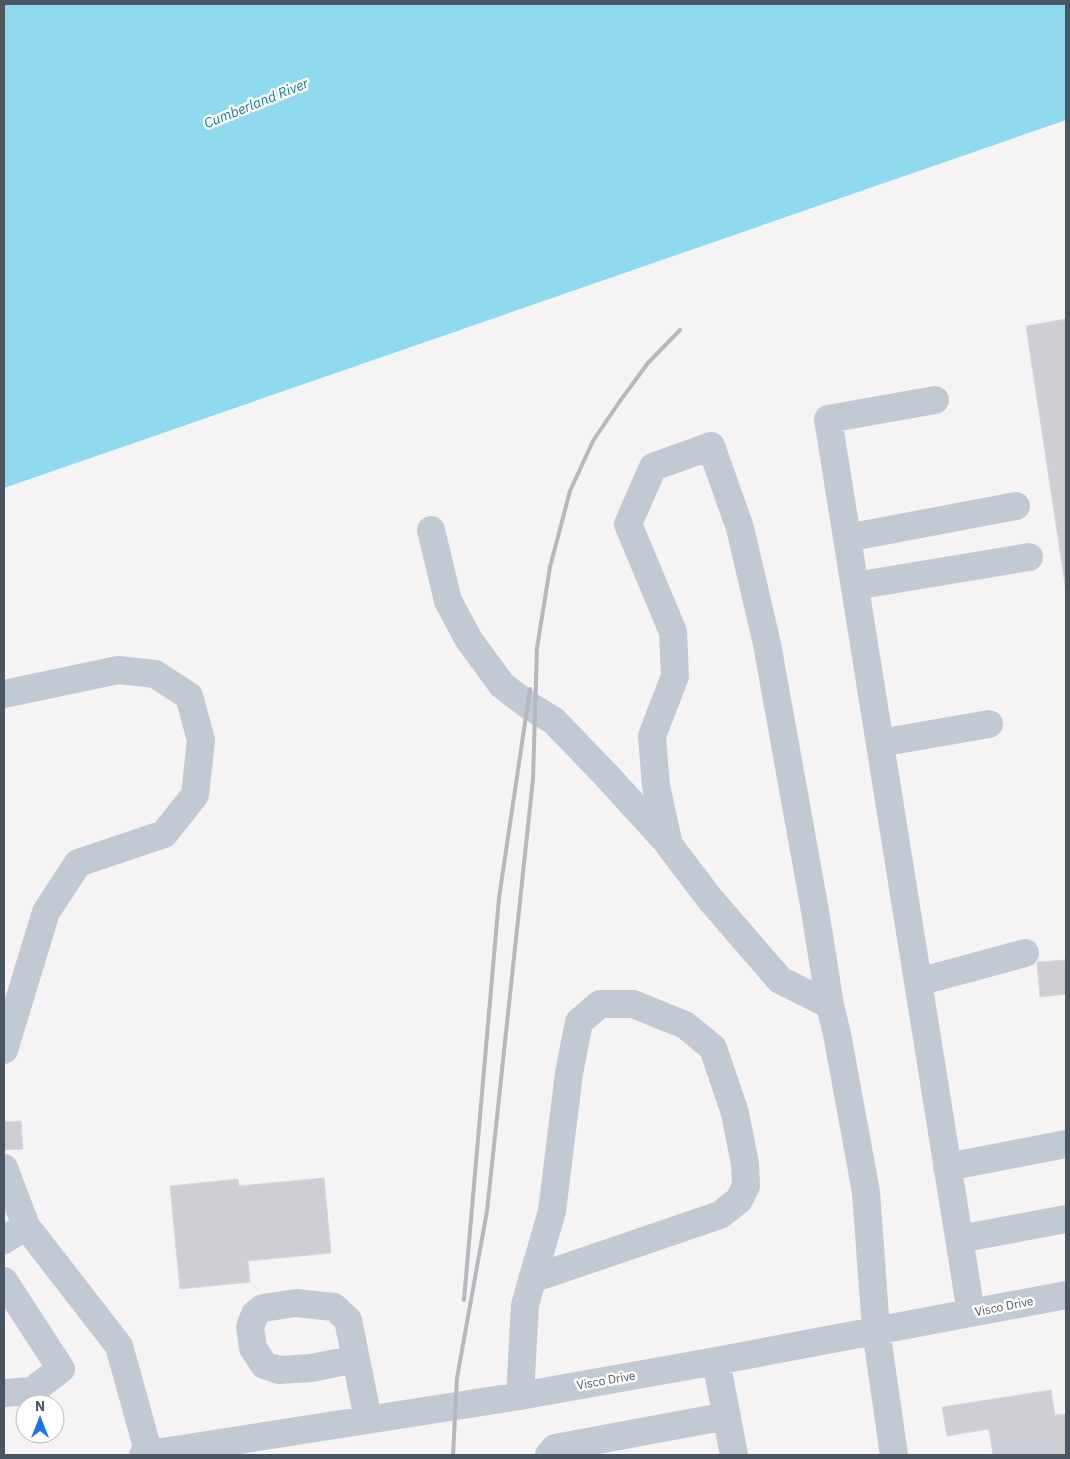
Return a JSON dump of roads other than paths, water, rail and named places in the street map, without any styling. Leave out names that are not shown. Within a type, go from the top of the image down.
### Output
[{"type":"street","points":[[935,400],[828,419],[970,1313]]},
{"type":"street","points":[[669,845],[656,786],[652,736],[675,676],[673,632],[628,524],[653,467],[711,446],[740,528],[767,644],[830,1005],[838,1034],[866,1192],[876,1330],[894,1455]]},
{"type":"street","points":[[847,538],[1016,506]]},
{"type":"street","points":[[431,530],[448,601],[468,640],[502,685],[528,706],[554,721],[606,775],[669,845],[710,899],[780,980],[830,1005]]},
{"type":"street","points":[[855,586],[1029,557]]},
{"type":"street","points":[[4,694],[118,670],[155,674],[189,696],[202,740],[195,795],[164,834],[78,863],[46,912],[4,1050]]},
{"type":"street","points":[[880,743],[989,724]]},
{"type":"street","points":[[918,982],[1025,953]]},
{"type":"street","points":[[520,1396],[525,1306],[532,1278],[552,1211],[569,1073],[579,1022],[600,1004],[633,1004],[685,1025],[713,1048],[735,1113],[745,1164],[746,1186],[739,1200],[720,1215],[532,1278]]},
{"type":"street","points":[[947,1167],[1066,1144]]},
{"type":"street","points":[[4,1168],[15,1233],[119,1346],[159,1454]]},
{"type":"street","points":[[959,1239],[1066,1219]]},
{"type":"street","points":[[4,1282],[15,1318],[61,1369],[32,1391],[4,1393]]},
{"type":"street","name":"Visco Drive","points":[[159,1454],[520,1396],[716,1361],[1066,1294]]},
{"type":"street","points":[[356,1359],[368,1419]]},
{"type":"street","points":[[716,1361],[734,1455]]},
{"type":"street","points":[[549,1455],[555,1448],[727,1416]]},
{"type":"water","name":"Cumberland River","points":[[4,4],[1066,4],[1066,120],[4,488]]},
{"type":"railway","points":[[453,1455],[457,1378],[487,1211],[533,779],[537,648],[550,567],[570,491],[593,441],[648,363],[680,330]]},
{"type":"railway","points":[[464,1300],[499,898],[530,689]]}]
